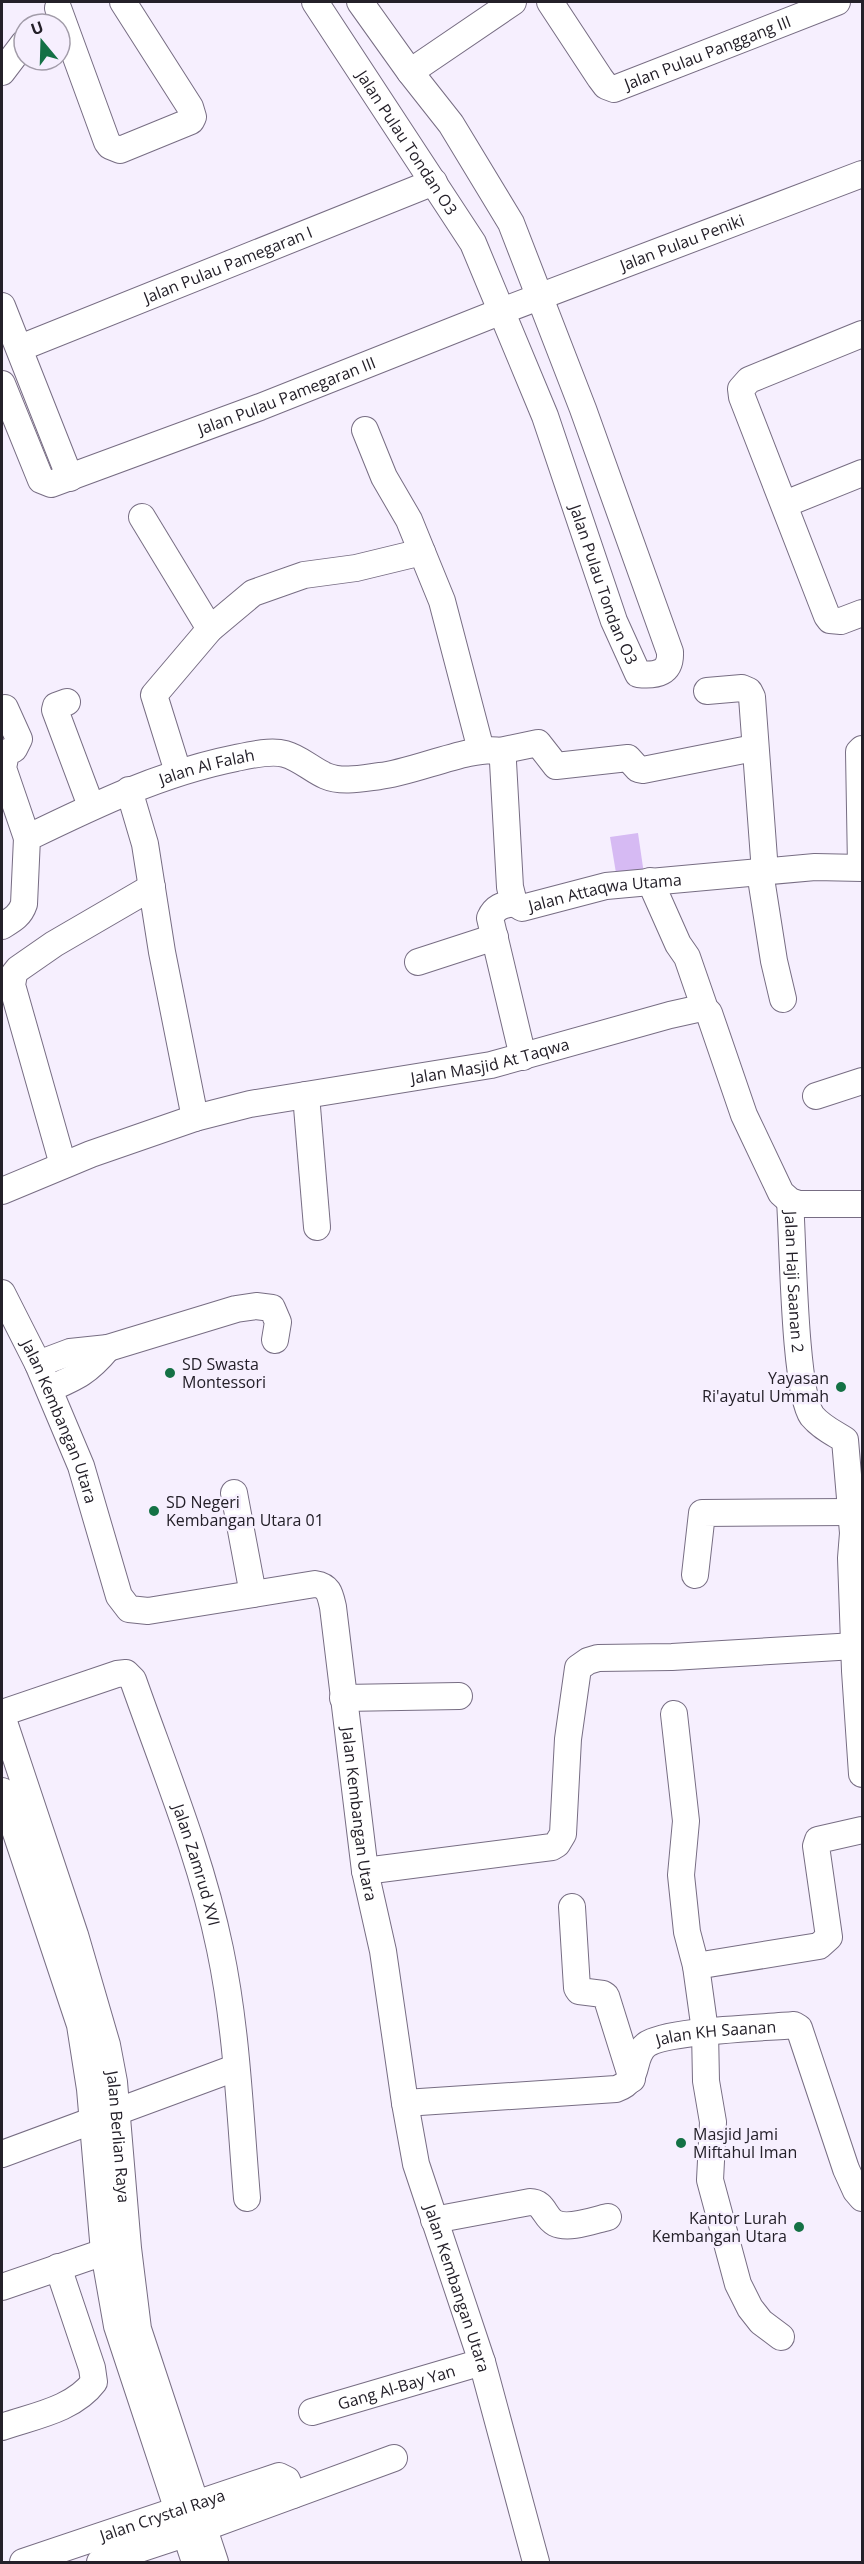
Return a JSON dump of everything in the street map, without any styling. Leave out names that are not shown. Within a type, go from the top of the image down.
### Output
[{"type":"street","points":[[55,11],[107,142],[110,146],[120,150],[190,122],[193,117],[190,107],[123,2]]},
{"type":"street","name":"Jalan Pulau Tondan O3","points":[[315,2],[473,243],[545,416],[614,621],[632,663],[639,674],[651,675],[665,670],[670,662],[670,652],[583,409],[511,222],[451,124],[360,2]]},
{"type":"street","points":[[410,72],[513,2]]},
{"type":"street","name":"Jalan Pulau Panggang III","points":[[550,2],[600,78],[606,86],[614,89],[837,2]]},
{"type":"street","points":[[2,72],[12,59]]},
{"type":"street","name":"Jalan Pulau Peniki","points":[[502,312],[862,174]]},
{"type":"street","name":"Jalan Pulau Pamegaran I","points":[[20,348],[434,182]]},
{"type":"street","points":[[2,306],[70,478]]},
{"type":"street","name":"Jalan Pulau Pamegaran III","points":[[2,384],[41,480],[46,484],[51,484],[260,407],[502,312]]},
{"type":"street","points":[[862,334],[749,380],[743,384],[742,397],[827,616],[835,621],[841,621],[862,613]]},
{"type":"street","name":"Jalan Attaqwa Utama","points":[[365,430],[384,477],[409,520],[442,601],[491,750],[504,762],[510,887],[517,906],[528,907],[585,890],[650,881],[815,867],[862,868]]},
{"type":"street","points":[[785,504],[862,472]]},
{"type":"street","points":[[142,517],[210,629]]},
{"type":"street","points":[[178,772],[154,695],[210,629],[254,593],[279,583],[304,575],[356,568],[422,552]]},
{"type":"street","points":[[707,691],[742,688],[749,690],[752,698],[763,872],[774,961],[783,999]]},
{"type":"street","points":[[67,702],[56,706],[55,710],[91,806]]},
{"type":"street","points":[[2,926],[21,912],[24,903],[27,838],[3,768],[6,753],[14,749],[19,739],[5,708]]},
{"type":"street","name":"Jalan Al Falah","points":[[27,838],[129,790],[178,772],[254,754],[285,754],[327,777],[343,779],[365,778],[404,771],[491,750],[538,743],[556,766],[628,758],[638,769],[643,770],[754,748]]},
{"type":"street","points":[[862,749],[859,752],[862,868]]},
{"type":"street","points":[[129,790],[145,844],[195,1118]]},
{"type":"street","points":[[650,881],[678,944],[687,957],[744,1115],[782,1193],[790,1201],[799,1204],[862,1204]]},
{"type":"street","points":[[63,1165],[12,979],[18,969],[54,944],[152,887]]},
{"type":"street","points":[[514,903],[502,905],[494,910],[490,918],[523,1057]]},
{"type":"street","points":[[418,962],[495,937]]},
{"type":"street","name":"Jalan Masjid At Taqwa","points":[[2,1191],[63,1165],[195,1118],[250,1104],[461,1070],[523,1057],[670,1015],[705,1009]]},
{"type":"street","points":[[816,1096],[862,1081]]},
{"type":"street","points":[[306,1095],[317,1227]]},
{"type":"street","name":"Jalan Haji Saanan 2","points":[[790,1201],[801,1383],[811,1414],[826,1429],[854,1438],[851,1512],[857,1559],[855,1646],[862,1774]]},
{"type":"street","name":"Jalan Kembangan Utara","points":[[2,1293],[38,1364],[81,1466],[119,1596],[129,1609],[148,1611],[315,1584],[323,1585],[328,1589],[333,1607],[365,1871],[383,1951],[416,2164],[482,2362],[536,2562]]},
{"type":"street","points":[[38,1364],[70,1352],[89,1348],[108,1348],[256,1305],[272,1308],[278,1323],[275,1340]]},
{"type":"street","points":[[49,1389],[81,1376],[108,1348]]},
{"type":"street","points":[[234,1493],[253,1594]]},
{"type":"street","points":[[695,1575],[702,1513],[851,1512]]},
{"type":"street","points":[[365,1871],[552,1847],[557,1844],[563,1834],[568,1739],[578,1668],[588,1660],[855,1646]]},
{"type":"street","name":"Jalan Zamrud XVI","points":[[2,1714],[117,1674],[126,1673],[133,1680],[198,1867],[219,1946],[229,1994],[247,2198]]},
{"type":"street","points":[[343,1698],[459,1696]]},
{"type":"street","name":"Jalan Berlian Raya","points":[[2,1714],[99,2012],[107,2045],[104,2252],[123,2348],[190,2520],[215,2562]]},
{"type":"street","points":[[674,1714],[686,1821],[681,1875],[687,1932],[696,1966],[705,2031],[706,2080],[712,2122],[710,2180],[738,2284],[750,2308],[761,2322],[781,2337]]},
{"type":"street","name":"Jalan Berlian Raya","points":[[2,1791],[7,1822],[80,2025],[87,2059],[105,2117],[128,2248],[138,2329],[190,2520],[195,2562]]},
{"type":"street","points":[[696,1966],[819,1946],[825,1943],[829,1937],[816,1846],[818,1840],[862,1830]]},
{"type":"street","points":[[405,2103],[609,2090],[622,2087],[632,2079],[606,1996],[579,1991],[577,1988],[572,1907]]},
{"type":"street","name":"Jalan KH Saanan","points":[[632,2079],[642,2050],[647,2044],[705,2031],[797,2026],[846,2169],[856,2192],[862,2198]]},
{"type":"street","points":[[2,2154],[235,2068]]},
{"type":"street","points":[[434,2220],[530,2202],[539,2204],[552,2220],[562,2225],[608,2217]]},
{"type":"street","points":[[2,2287],[104,2252]]},
{"type":"street","points":[[2,2427],[72,2403],[86,2393],[94,2382],[93,2368],[58,2267]]},
{"type":"street","name":"Gang Al-Bay Yan","points":[[312,2412],[482,2362]]},
{"type":"street","name":"Jalan Crystal Raya","points":[[22,2562],[293,2495],[394,2458]]},
{"type":"street","name":"Jalan Crystal Raya","points":[[100,2562],[190,2520]]},
{"type":"shaded area","points":[[638,833],[645,881],[618,885],[610,837]]},
{"type":"place","name":"SD Swasta Montessori","points":[[170,1373]]},
{"type":"place","name":"Yayasan Ri'ayatul Ummah","points":[[841,1387]]},
{"type":"place","name":"SD Negeri Kembangan Utara 01","points":[[154,1511]]},
{"type":"place","name":"Masjid Jami Miftahul Iman","points":[[681,2143]]},
{"type":"place","name":"Kantor Lurah Kembangan Utara","points":[[799,2227]]}]
